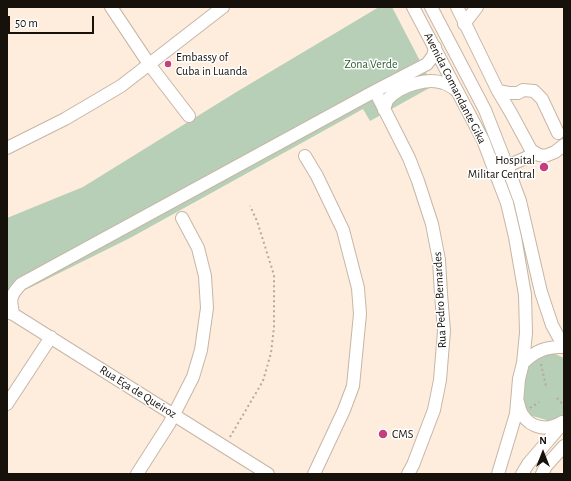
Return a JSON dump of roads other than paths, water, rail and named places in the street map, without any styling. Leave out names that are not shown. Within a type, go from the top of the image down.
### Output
[{"type":"street","points":[[111,7],[150,64],[189,116]]},
{"type":"street","points":[[7,148],[66,119],[121,86],[223,7]]},
{"type":"street","name":"Avenida Comandante Gika","points":[[413,7],[483,140],[507,203],[515,237],[525,294],[526,333],[523,363],[519,379],[516,414],[498,474]]},
{"type":"street","name":"Avenida Comandante Gika","points":[[431,7],[485,110],[507,166],[520,201],[541,292],[552,325],[564,347]]},
{"type":"street","points":[[457,7],[498,91],[534,154]]},
{"type":"street","points":[[464,24],[477,7]]},
{"type":"street","points":[[10,313],[10,300],[13,292],[21,284],[427,64],[433,56],[435,47]]},
{"type":"street","points":[[384,110],[388,99],[394,93],[407,86],[420,82],[433,81],[443,83],[457,91]]},
{"type":"street","points":[[495,170],[534,154],[544,156],[562,138],[542,99],[534,92],[523,90],[513,96],[511,102],[511,113]]},
{"type":"street","name":"Rua Pedro Bernardes","points":[[375,91],[409,158],[432,224],[439,260],[444,331],[440,380],[434,410],[408,474]]},
{"type":"street","points":[[498,91],[518,93]]},
{"type":"street","points":[[305,156],[320,182],[343,230],[358,288],[360,314],[353,386],[344,410],[314,474]]},
{"type":"street","points":[[137,474],[174,415],[195,370],[202,350],[208,308],[205,276],[198,248],[182,218]]},
{"type":"street","name":"Rua Eça de Queiroz","points":[[10,313],[268,474]]},
{"type":"street","points":[[7,404],[51,338]]},
{"type":"street","points":[[523,363],[538,351],[564,347]]},
{"type":"street","points":[[518,401],[522,414],[529,423],[538,428],[550,428],[564,422]]},
{"type":"street","points":[[522,474],[528,464],[564,422]]},
{"type":"street","points":[[542,474],[546,466],[564,446]]},
{"type":"place","name":"Embassy of Cuba in Luanda","points":[[168,64]]},
{"type":"place","name":"Hospital Militar Central","points":[[544,167]]},
{"type":"place","name":"CMS","points":[[383,434]]},
{"type":"park label","name":"Zona Verde","points":[[371,64]]}]
